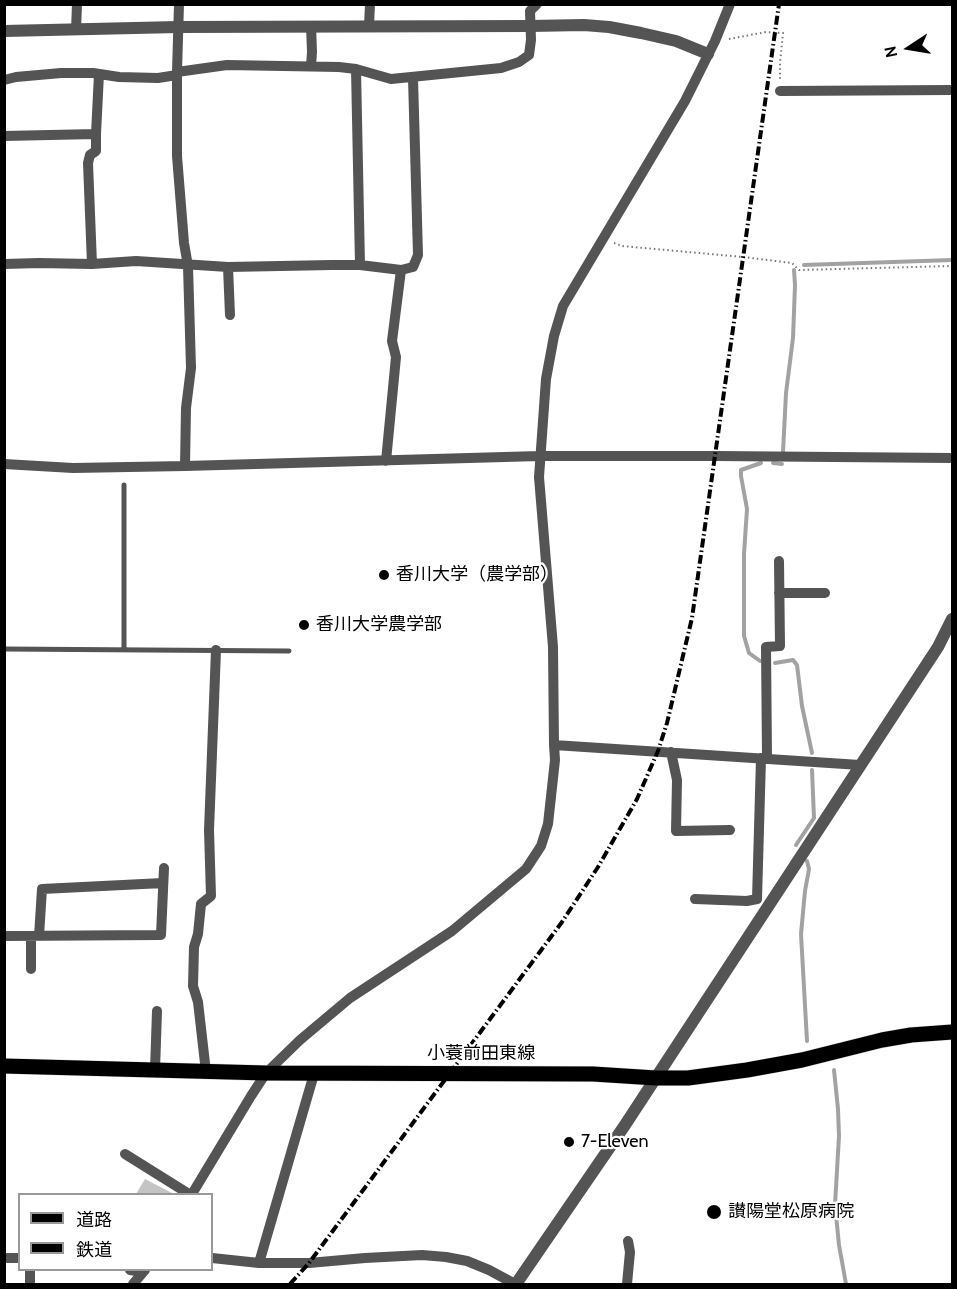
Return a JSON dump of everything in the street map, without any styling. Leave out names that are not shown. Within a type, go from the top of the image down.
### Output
[{"type":"main road","name":"小蓑前田東線","points":[[4,1066],[266,1074],[593,1074],[688,1078],[802,1060],[882,1040],[952,1032]]},
{"type":"street","points":[[76,4],[76,30]]},
{"type":"street","points":[[180,4],[177,156],[188,266],[191,368],[186,408],[185,466]]},
{"type":"street","points":[[369,26],[370,4]]},
{"type":"street","points":[[4,80],[61,73],[158,78],[227,65],[339,67],[356,69],[391,79],[501,68],[529,56],[530,11],[537,4]]},
{"type":"street","points":[[191,1193],[266,1074],[300,1040],[350,998],[452,931],[526,869],[541,846],[548,824],[555,760],[554,668],[539,477],[546,379],[554,336],[563,306],[685,101],[715,41],[730,4]]},
{"type":"street","points":[[4,31],[178,27],[584,25],[642,33],[676,41],[708,54]]},
{"type":"street","points":[[311,26],[311,66]]},
{"type":"street","points":[[356,69],[360,266]]},
{"type":"street","points":[[92,264],[88,163],[90,155],[96,151],[99,74]]},
{"type":"street","points":[[4,264],[39,262],[92,264],[136,261],[228,267],[360,266],[401,270],[413,267],[418,255],[413,78]]},
{"type":"street","points":[[780,92],[952,90]]},
{"type":"street","points":[[4,136],[96,134]]},
{"type":"street","points":[[228,267],[230,315]]},
{"type":"street","points":[[387,461],[396,357],[392,341],[401,270]]},
{"type":"street","points":[[4,464],[73,468],[540,456],[952,458]]},
{"type":"street","points":[[763,902],[766,647],[780,646],[779,561]]},
{"type":"street","points":[[779,593],[825,593]]},
{"type":"street","points":[[213,1258],[259,1263],[309,1263],[422,1255],[446,1257],[467,1261],[516,1284],[656,1078],[763,902],[860,765],[938,647],[952,619]]},
{"type":"street","points":[[206,1072],[198,1002],[193,986],[194,947],[198,934],[201,904],[211,896],[209,830],[216,650]]},
{"type":"street","points":[[554,745],[860,765]]},
{"type":"street","points":[[671,752],[677,780],[676,831],[730,830]]},
{"type":"street","points":[[4,936],[161,935],[164,868]]},
{"type":"street","points":[[31,969],[42,889],[163,883]]},
{"type":"street","points":[[695,899],[763,902]]},
{"type":"street","points":[[155,1070],[156,1011]]},
{"type":"street","points":[[259,1263],[314,1074]]},
{"type":"street","points":[[125,1154],[188,1193]]},
{"type":"street","points":[[627,1284],[630,1252],[628,1241]]},
{"type":"street","points":[[133,1284],[144,1271]]},
{"type":"lane","points":[[123,650],[124,485]]},
{"type":"lane","points":[[4,649],[289,651]]},
{"type":"path","points":[[715,41],[766,32],[783,33],[780,92]]},
{"type":"path","points":[[603,238],[622,246],[792,263],[799,270],[952,266]]},
{"type":"building","points":[[145,1179],[172,1193],[137,1193]]},
{"type":"waterway","points":[[804,265],[952,260]]},
{"type":"waterway","points":[[783,452],[786,393],[793,338],[794,270]]},
{"type":"waterway","points":[[760,661],[749,653],[744,636],[744,554],[747,509],[741,470],[761,463]]},
{"type":"waterway","points":[[773,463],[782,464]]},
{"type":"waterway","points":[[775,663],[793,660],[797,665],[802,706],[812,753]]},
{"type":"waterway","points":[[796,845],[814,818],[812,770]]},
{"type":"waterway","points":[[807,861],[809,869],[801,934],[807,1041]]},
{"type":"waterway","points":[[834,1070],[839,1136],[835,1205],[846,1284]]},
{"type":"railway","points":[[290,1284],[309,1263],[562,922],[598,867],[637,799],[658,751],[692,618],[779,4]]},
{"type":"place","name":"香川大学（農学部）","points":[[384,575]]},
{"type":"place","name":"香川大学農学部","points":[[304,625]]},
{"type":"place","name":"7-Eleven","points":[[569,1142]]},
{"type":"place","name":"讃陽堂松原病院","points":[[714,1212]]}]
